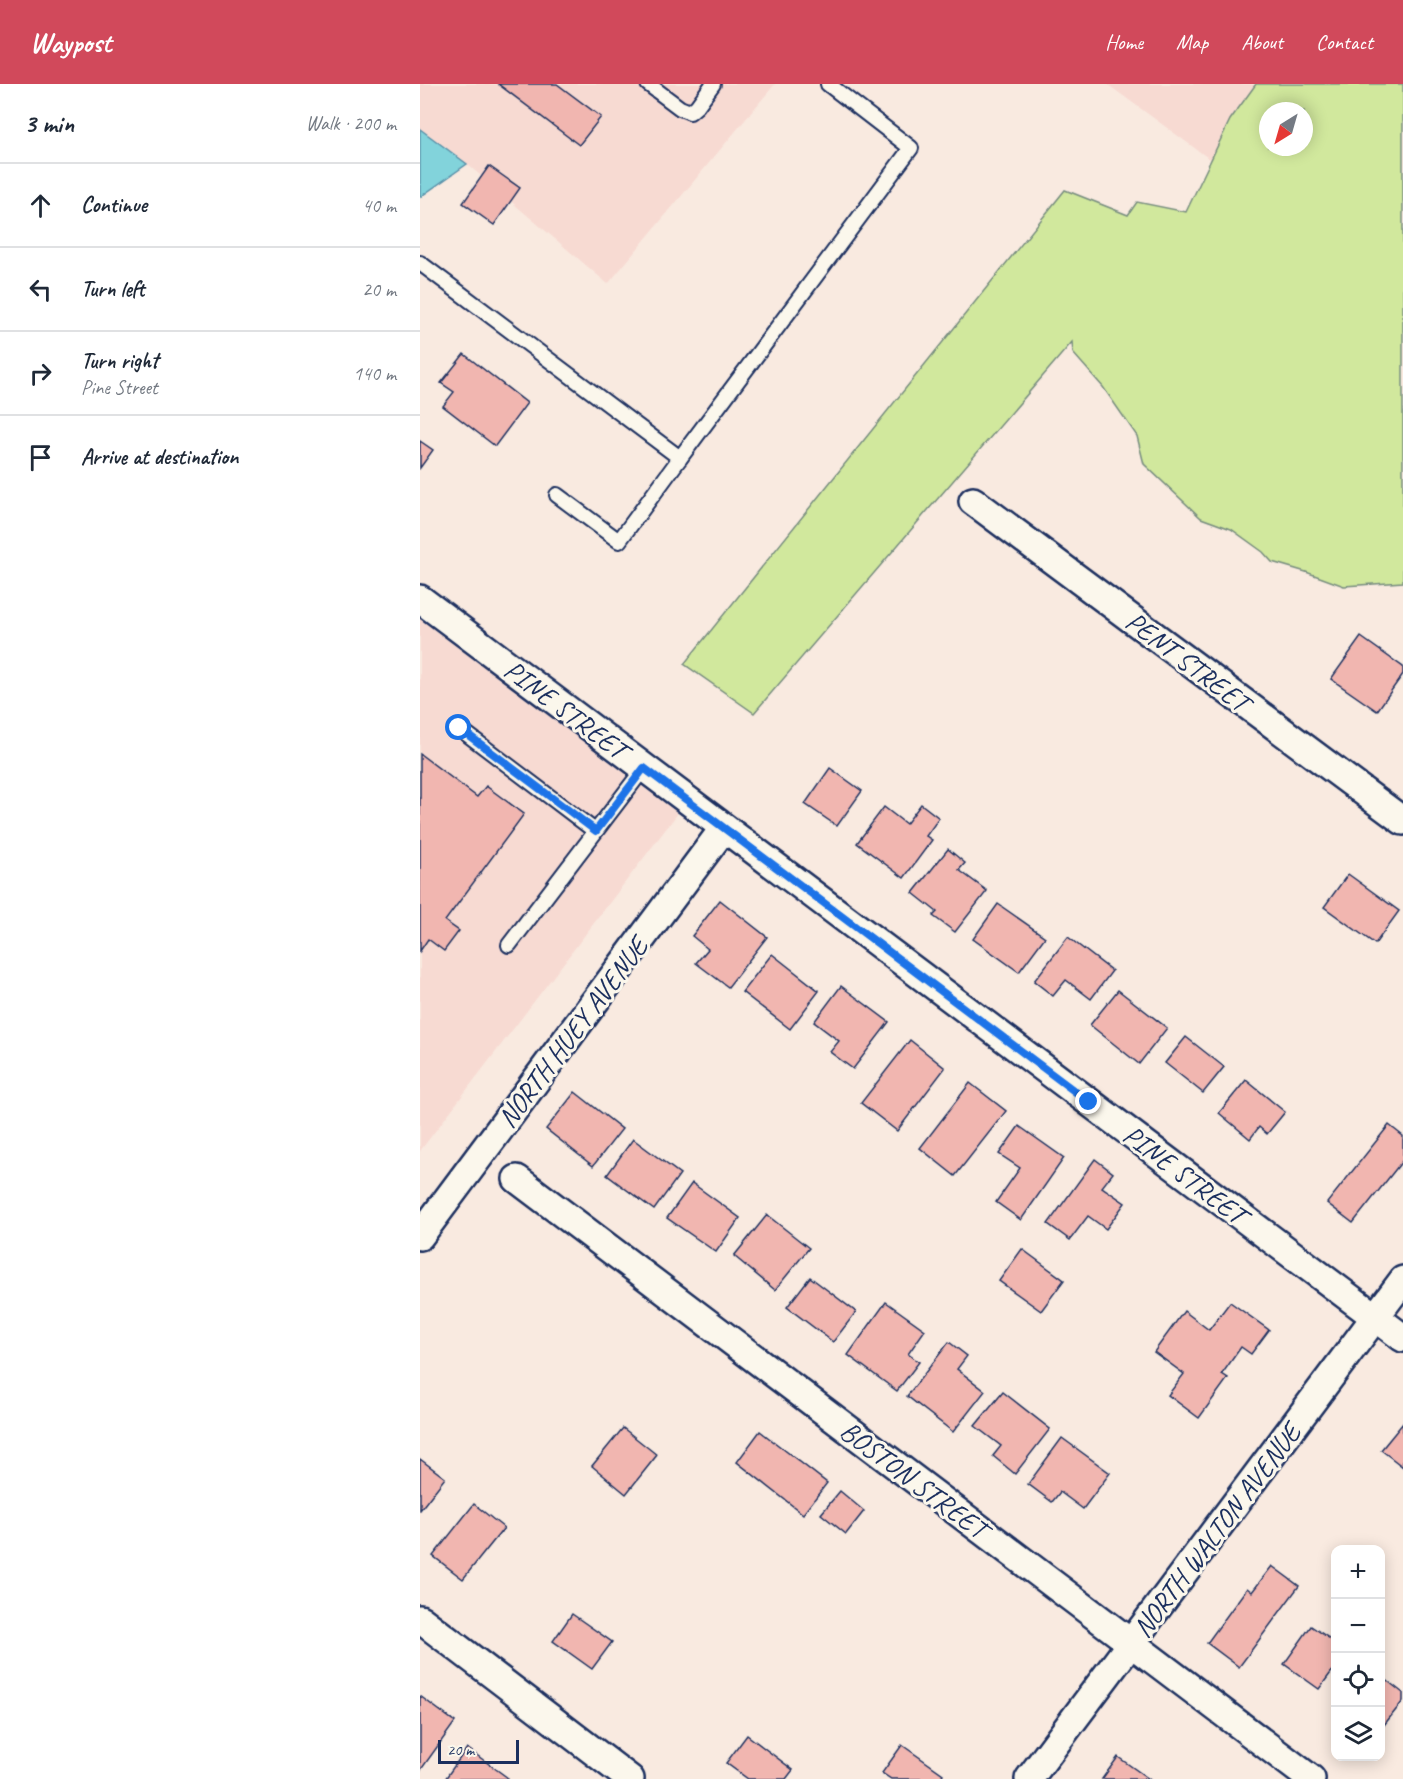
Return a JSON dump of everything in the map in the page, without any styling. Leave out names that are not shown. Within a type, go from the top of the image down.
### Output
[{"type":"street","name":"PENT STREET","points":[[973,501],[1403,821]]},
{"type":"street","name":"PINE STREET","points":[[420,599],[1403,1338]]},
{"type":"street","name":"NORTH HUEY AVENUE","points":[[420,1236],[724,828]]},
{"type":"street","name":"BOSTON STREET","points":[[517,1179],[1311,1779]]},
{"type":"street","name":"NORTH WALTON AVENUE","points":[[1029,1779],[1403,1280]]},
{"type":"street","points":[[420,1619],[630,1779]]},
{"type":"lane","points":[[648,84],[680,108],[690,112],[713,84]]},
{"type":"lane","points":[[557,495],[619,541],[911,148],[828,84]]},
{"type":"lane","points":[[420,263],[680,458]]},
{"type":"lane","points":[[459,728],[596,831]]},
{"type":"lane","points":[[509,945],[644,768]]},
{"type":"shaded area","points":[[420,84],[775,84],[608,284],[467,164],[420,129]]},
{"type":"shaded area","points":[[1107,84],[1256,84],[1230,120],[1211,160]]},
{"type":"shaded area","points":[[420,619],[678,813],[420,1151]]},
{"type":"green space","points":[[1256,84],[1403,84],[1403,582],[1344,586],[1272,562],[1263,552],[1231,529],[1201,518],[1144,464],[1137,436],[1103,387],[1073,353],[1072,342],[754,713],[684,664],[1065,190],[1128,215],[1137,202],[1186,212],[1230,120]]},
{"type":"water","points":[[420,129],[467,164],[420,197]]},
{"type":"building","points":[[498,84],[557,84],[601,117],[579,145]]},
{"type":"building","points":[[489,166],[520,188],[494,225],[463,203]]},
{"type":"building","points":[[464,354],[527,403],[495,446],[443,406],[454,392],[441,383]]},
{"type":"building","points":[[420,441],[433,450],[420,468]]},
{"type":"building","points":[[1361,637],[1403,667],[1403,674],[1377,711],[1331,679]]},
{"type":"building","points":[[420,754],[477,797],[486,786],[524,814],[445,921],[459,931],[444,951],[428,939],[420,951]]},
{"type":"building","points":[[830,768],[862,791],[837,826],[805,804]]},
{"type":"building","points":[[921,804],[939,818],[926,836],[932,840],[904,878],[857,843],[884,807],[906,824]]},
{"type":"building","points":[[948,849],[965,863],[959,870],[987,891],[955,932],[933,916],[937,912],[913,893]]},
{"type":"building","points":[[1348,874],[1399,911],[1375,944],[1324,907]]},
{"type":"building","points":[[720,900],[767,937],[728,987],[696,963],[708,949],[692,936]]},
{"type":"building","points":[[998,904],[1045,937],[1019,972],[973,939]]},
{"type":"building","points":[[1068,937],[1112,971],[1091,999],[1066,980],[1053,996],[1034,981]]},
{"type":"building","points":[[772,954],[819,991],[790,1029],[742,992]]},
{"type":"building","points":[[841,986],[889,1022],[853,1069],[830,1052],[839,1041],[814,1022]]},
{"type":"building","points":[[1118,990],[1167,1028],[1139,1064],[1090,1025]]},
{"type":"building","points":[[1186,1037],[1224,1067],[1203,1093],[1165,1063]]},
{"type":"building","points":[[910,1040],[945,1068],[897,1131],[861,1103]]},
{"type":"building","points":[[1246,1080],[1285,1112],[1267,1134],[1259,1127],[1250,1139],[1219,1113]]},
{"type":"building","points":[[970,1083],[1006,1111],[955,1176],[920,1148]]},
{"type":"building","points":[[575,1092],[622,1129],[593,1166],[546,1129]]},
{"type":"building","points":[[1389,1125],[1403,1136],[1403,1160],[1353,1223],[1327,1203]]},
{"type":"building","points":[[1019,1126],[1064,1158],[1021,1220],[996,1202],[1020,1168],[999,1154]]},
{"type":"building","points":[[633,1139],[680,1174],[654,1210],[607,1175]]},
{"type":"building","points":[[1095,1159],[1113,1173],[1102,1187],[1125,1203],[1106,1229],[1088,1216],[1070,1240],[1048,1224]]},
{"type":"building","points":[[692,1183],[740,1218],[716,1252],[667,1218]]},
{"type":"building","points":[[767,1215],[809,1248],[775,1290],[734,1256]]},
{"type":"building","points":[[1022,1249],[1064,1280],[1041,1311],[999,1281]]},
{"type":"building","points":[[810,1277],[856,1312],[833,1342],[787,1307]]},
{"type":"building","points":[[886,1302],[925,1330],[908,1354],[919,1362],[897,1391],[848,1355]]},
{"type":"building","points":[[1230,1302],[1269,1330],[1251,1354],[1241,1347],[1222,1374],[1228,1378],[1199,1418],[1168,1395],[1184,1374],[1154,1352],[1184,1311],[1209,1330]]},
{"type":"building","points":[[949,1342],[967,1356],[957,1369],[985,1391],[953,1432],[907,1396]]},
{"type":"building","points":[[1003,1392],[1050,1429],[1015,1474],[993,1456],[1001,1446],[975,1426]]},
{"type":"building","points":[[1403,1423],[1403,1467],[1381,1450]]},
{"type":"building","points":[[623,1428],[657,1455],[626,1494],[592,1466]]},
{"type":"building","points":[[760,1431],[827,1483],[803,1514],[737,1462]]},
{"type":"building","points":[[1062,1438],[1110,1473],[1083,1509],[1060,1492],[1052,1502],[1028,1484]]},
{"type":"building","points":[[420,1459],[445,1478],[420,1510]]},
{"type":"building","points":[[840,1491],[864,1511],[846,1534],[821,1514]]},
{"type":"building","points":[[474,1504],[504,1528],[463,1579],[433,1556]]},
{"type":"building","points":[[1272,1566],[1299,1586],[1239,1667],[1207,1643],[1247,1588],[1252,1592]]},
{"type":"building","points":[[572,1614],[612,1642],[592,1669],[553,1641]]},
{"type":"building","points":[[1311,1626],[1331,1640],[1331,1673],[1319,1689],[1284,1664]]},
{"type":"building","points":[[1385,1679],[1403,1693],[1403,1701],[1385,1724]]},
{"type":"building","points":[[420,1696],[455,1722],[420,1771]]},
{"type":"building","points":[[747,1735],[793,1770],[786,1779],[748,1779],[726,1763]]},
{"type":"building","points":[[902,1745],[943,1774],[940,1779],[891,1779],[882,1773]]},
{"type":"building","points":[[467,1748],[508,1778],[445,1779]]},
{"type":"building","points":[[1118,1757],[1149,1779],[1102,1779]]},
{"type":"route","points":[[459,728],[596,831],[644,768],[1089,1102]]}]
